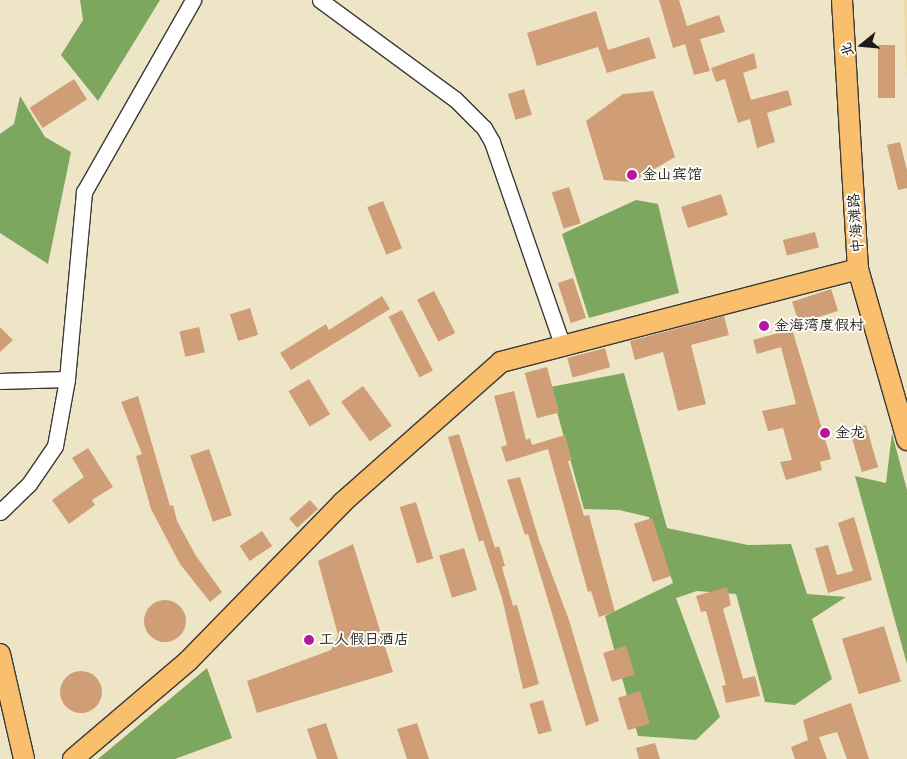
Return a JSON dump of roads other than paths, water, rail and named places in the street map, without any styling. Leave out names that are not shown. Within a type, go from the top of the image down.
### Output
[{"type":"main road","name":"中海滩路","points":[[842,0],[858,269],[907,440]]},
{"type":"main road","points":[[73,759],[188,660],[343,502],[500,362],[562,344],[858,269]]},
{"type":"main road","points":[[0,654],[24,759]]},
{"type":"street","points":[[0,512],[29,484],[55,446],[67,379],[84,192],[193,0]]},
{"type":"street","points":[[320,0],[455,99],[484,128],[492,142],[562,344]]},
{"type":"street","points":[[0,381],[67,379]]},
{"type":"place","name":"金山宾馆","points":[[632,175]]},
{"type":"place","name":"金海湾度假村","points":[[764,326]]},
{"type":"place","name":"金龙","points":[[825,433]]},
{"type":"place","name":"工人假日酒店","points":[[309,640]]}]
